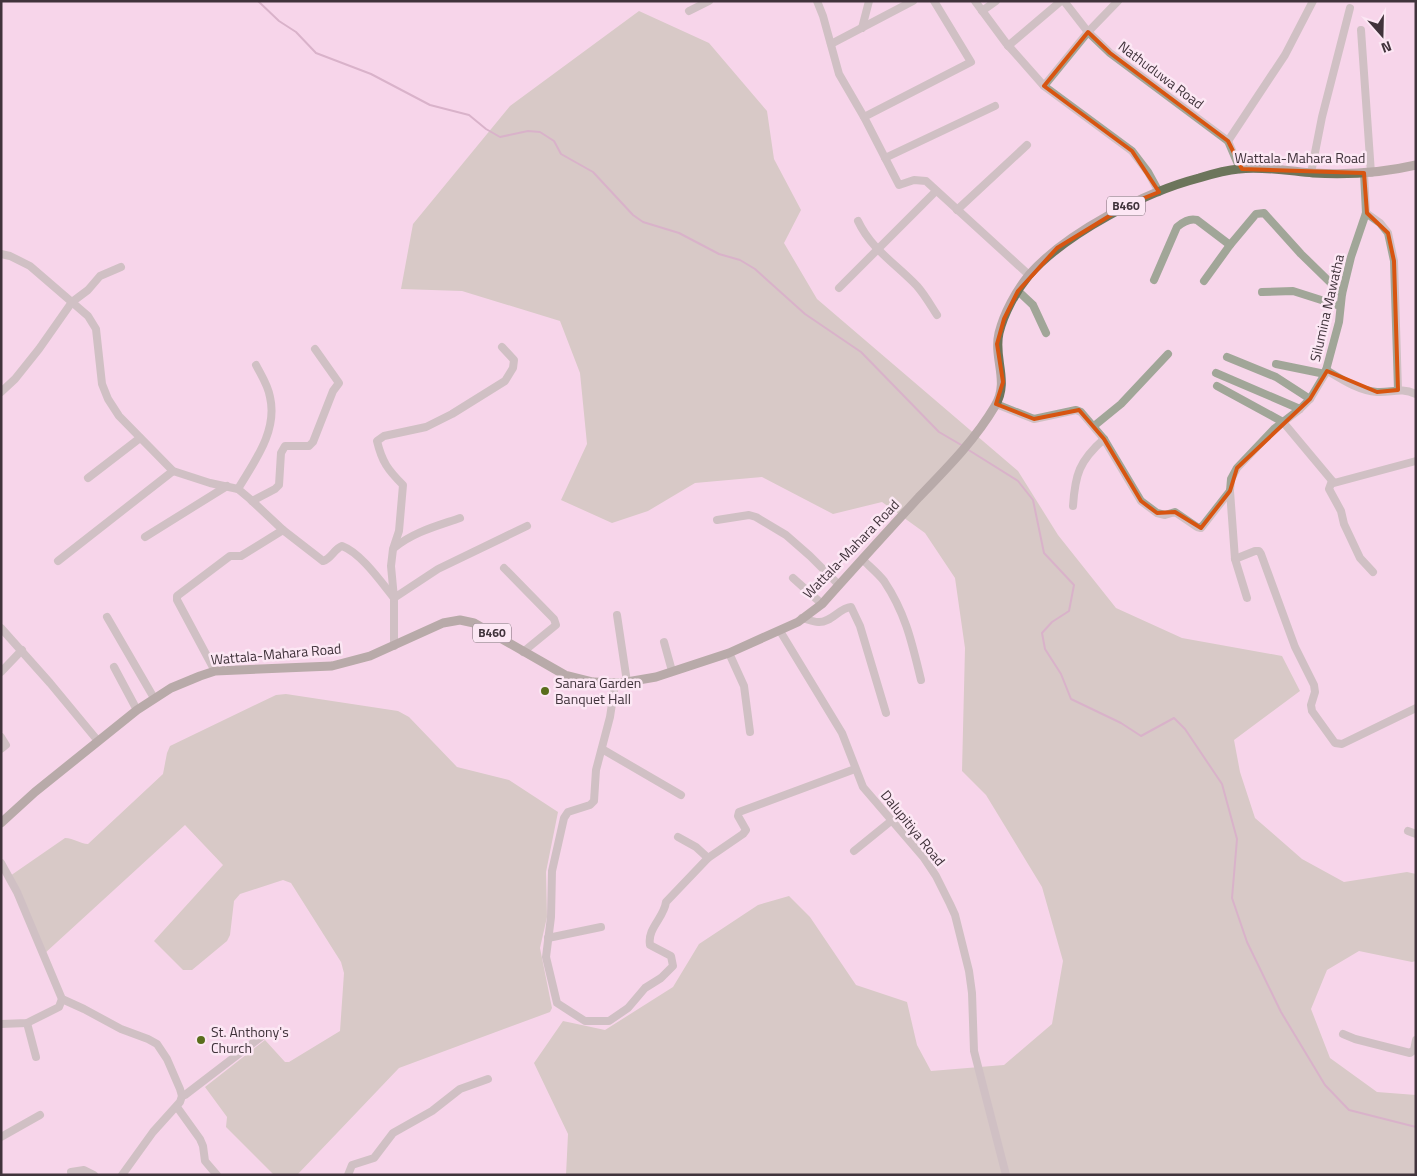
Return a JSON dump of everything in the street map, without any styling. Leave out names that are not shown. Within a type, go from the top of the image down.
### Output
[{"type":"main road","name":"Wattala-Mahara Road","points":[[1,824],[35,792],[137,710],[178,685],[215,671],[332,666],[370,656],[443,623],[460,620],[474,623],[565,676],[615,684],[656,677],[729,653],[780,632],[798,622],[822,604],[975,437],[996,404],[1002,390],[1003,382],[997,354],[999,334],[1004,319],[1018,291],[1029,276],[1057,248],[1129,204],[1197,178],[1240,168],[1311,173],[1367,173],[1416,165]]},
{"type":"street","points":[[689,11],[709,1]]},
{"type":"street","points":[[817,1],[839,74],[864,117],[899,185],[914,180],[926,181],[1029,276]]},
{"type":"street","points":[[862,28],[869,1]]},
{"type":"street","points":[[831,44],[912,1]]},
{"type":"street","points":[[864,117],[971,62],[934,1]]},
{"type":"street","points":[[975,1],[1008,46],[1044,86],[1132,151],[1148,172],[1159,192]]},
{"type":"street","points":[[982,11],[996,1]]},
{"type":"street","points":[[1008,46],[1062,1]]},
{"type":"street","name":"Nathuduwa Road","points":[[1062,1],[1088,32],[1110,54],[1228,141],[1240,168]]},
{"type":"street","points":[[1044,86],[1088,32],[1118,1]]},
{"type":"street","points":[[1228,141],[1284,55],[1313,1]]},
{"type":"street","points":[[1311,173],[1322,117],[1350,8]]},
{"type":"street","name":"Silumina Mawatha","points":[[996,404],[1034,419],[1076,410],[1081,412],[1104,439],[1141,501],[1157,513],[1165,515],[1175,512],[1197,528],[1201,528],[1230,491],[1231,479],[1237,468],[1274,429],[1310,400],[1325,372],[1339,322],[1342,294],[1351,257],[1366,213],[1367,173],[1361,30]]},
{"type":"street","points":[[884,158],[995,106]]},
{"type":"street","points":[[957,210],[1028,145]]},
{"type":"street","points":[[839,288],[936,191]]},
{"type":"street","points":[[1204,281],[1230,245],[1256,214],[1264,213],[1301,254],[1342,294]]},
{"type":"street","points":[[1366,213],[1380,223],[1388,233],[1394,261],[1398,390]]},
{"type":"street","points":[[1154,280],[1177,227],[1182,223],[1192,219],[1197,220],[1230,245]]},
{"type":"street","points":[[858,220],[864,234],[878,250],[918,287],[937,315]]},
{"type":"street","points":[[1,254],[10,256],[30,266],[88,316],[96,329],[102,384],[108,399],[118,416],[174,471],[210,483],[238,489],[283,530],[323,562],[338,548],[342,546],[347,548],[394,598]]},
{"type":"street","points":[[1,392],[15,379],[39,349],[72,302],[88,290],[100,276],[121,268]]},
{"type":"street","points":[[1018,291],[1033,306],[1046,333]]},
{"type":"street","points":[[1262,292],[1293,291],[1340,306]]},
{"type":"street","points":[[394,646],[394,598],[391,566],[393,549],[399,531],[403,485],[387,468],[381,458],[377,441],[384,436],[426,427],[452,414],[505,381],[514,368],[514,360],[502,347]]},
{"type":"street","points":[[252,501],[276,489],[279,485],[281,452],[285,446],[309,446],[313,442],[333,391],[339,383],[315,349]]},
{"type":"street","points":[[1094,426],[1121,404],[1168,354]]},
{"type":"street","points":[[1228,357],[1276,377],[1310,400]]},
{"type":"street","points":[[1276,364],[1325,372],[1353,385],[1377,392],[1398,390],[1416,394]]},
{"type":"street","points":[[238,489],[263,447],[270,423],[271,398],[266,383],[256,365]]},
{"type":"street","points":[[1216,373],[1300,409]]},
{"type":"street","points":[[1217,386],[1283,422],[1334,483],[1416,460]]},
{"type":"street","points":[[88,478],[140,438]]},
{"type":"street","points":[[1073,506],[1074,484],[1080,467],[1094,448],[1104,439]]},
{"type":"street","points":[[58,561],[174,471]]},
{"type":"street","points":[[1332,481],[1330,489],[1341,511],[1344,524],[1360,558],[1373,572]]},
{"type":"street","points":[[145,537],[227,486]]},
{"type":"street","points":[[1230,491],[1235,559],[1247,598]]},
{"type":"street","points":[[717,520],[749,514],[756,517],[786,535],[839,585]]},
{"type":"street","points":[[393,549],[402,541],[428,529],[460,518]]},
{"type":"street","points":[[394,598],[438,569],[527,526]]},
{"type":"street","points":[[215,671],[177,600],[177,596],[230,556],[241,556],[283,530]]},
{"type":"street","points":[[1235,559],[1255,551],[1259,551],[1261,554],[1295,647],[1314,685],[1315,692],[1311,705],[1312,711],[1335,743],[1342,744],[1416,708]]},
{"type":"street","points":[[862,559],[883,580],[908,626],[921,680]]},
{"type":"street","points":[[504,568],[554,619],[556,625],[523,652]]},
{"type":"street","points":[[793,578],[822,604]]},
{"type":"street","points":[[802,618],[819,622],[826,621],[846,608],[851,607],[860,626],[886,712]]},
{"type":"street","points":[[617,614],[627,682]]},
{"type":"street","points":[[107,616],[154,698]]},
{"type":"street","points":[[1,628],[22,650],[98,741]]},
{"type":"street","name":"Dalupitiya Road","points":[[780,632],[842,733],[863,787],[924,858],[936,876],[955,915],[969,971],[972,993],[974,1051],[1006,1175]]},
{"type":"street","points":[[664,642],[672,671]]},
{"type":"street","points":[[1,672],[22,650]]},
{"type":"street","points":[[729,653],[744,686],[750,732]]},
{"type":"street","points":[[114,667],[137,710]]},
{"type":"street","points":[[615,684],[610,718],[596,770],[594,801],[590,805],[568,812],[564,818],[552,871],[551,918],[546,957],[557,1003],[585,1021],[609,1021],[628,1008],[645,988],[661,978],[672,966],[671,956],[650,945],[648,938],[652,928],[665,910],[666,902],[708,858],[746,830],[738,816],[739,812],[855,769]]},
{"type":"street","points":[[1,737],[6,745],[1,749]]},
{"type":"street","points":[[602,749],[681,795]]},
{"type":"street","points":[[854,851],[891,821]]},
{"type":"street","points":[[678,837],[696,847],[708,858]]},
{"type":"street","points":[[1,863],[17,892],[62,999],[121,1029],[157,1044],[167,1059],[182,1096]]},
{"type":"street","points":[[548,938],[602,927]]},
{"type":"street","points":[[1,1024],[27,1023],[59,1007],[62,999]]},
{"type":"street","points":[[27,1023],[36,1057]]},
{"type":"street","points":[[1343,1034],[1355,1039],[1410,1053],[1414,1050],[1416,1040]]},
{"type":"street","points":[[122,1175],[153,1132],[177,1107],[182,1096],[262,1036]]},
{"type":"street","points":[[348,1175],[352,1165],[374,1158],[392,1133],[432,1111],[460,1089],[488,1079]]},
{"type":"street","points":[[177,1107],[200,1139],[205,1161],[217,1175]]},
{"type":"street","points":[[1,1137],[40,1115]]},
{"type":"street","points":[[71,1172],[84,1170],[94,1175]]},
{"type":"highlighted area","points":[[1088,32],[1110,53],[1228,141],[1242,169],[1364,173],[1367,213],[1388,233],[1394,261],[1398,390],[1377,392],[1327,371],[1310,399],[1237,468],[1230,491],[1201,528],[1175,512],[1157,513],[1141,501],[1104,439],[1079,410],[1034,419],[996,404],[1003,382],[997,344],[1004,319],[1018,291],[1057,248],[1129,204],[1159,192],[1132,151],[1044,86]]},
{"type":"green space","points":[[639,11],[709,43],[767,111],[774,159],[801,210],[784,243],[817,299],[1018,471],[1058,535],[1116,608],[1182,638],[1282,656],[1300,691],[1234,740],[1240,772],[1255,818],[1302,859],[1344,882],[1407,872],[1416,874],[1416,961],[1412,962],[1359,951],[1327,970],[1311,1009],[1330,1058],[1377,1092],[1416,1095],[1416,1175],[566,1175],[568,1134],[534,1063],[563,1021],[605,1030],[673,987],[699,944],[758,905],[789,896],[810,917],[856,985],[907,1002],[917,1045],[931,1071],[1004,1065],[1052,1024],[1063,961],[1042,887],[986,795],[962,771],[965,648],[955,578],[925,533],[882,502],[833,514],[762,477],[695,483],[648,511],[612,523],[561,500],[587,444],[580,373],[560,321],[462,291],[401,289],[413,224],[510,106]]},
{"type":"green space","points":[[286,694],[398,711],[409,717],[457,767],[509,780],[558,812],[546,872],[547,917],[540,948],[552,1008],[550,1012],[399,1068],[297,1175],[274,1175],[226,1127],[227,1117],[205,1087],[265,1040],[285,1062],[289,1062],[340,1031],[344,973],[341,962],[291,883],[283,880],[240,894],[234,901],[230,935],[227,941],[192,970],[183,970],[154,941],[223,865],[185,825],[44,954],[10,876],[65,838],[88,844],[163,774],[170,746],[276,695]]},
{"type":"waterway","points":[[258,1],[279,21],[296,32],[316,53],[371,74],[430,105],[469,115],[486,129],[500,137],[528,131],[540,132],[554,141],[561,154],[593,172],[633,215],[643,222],[679,233],[719,254],[740,260],[755,269],[805,314],[861,352],[939,432],[963,446]]},
{"type":"waterway","points":[[967,449],[1018,481],[1033,500],[1044,553],[1074,585],[1069,611],[1052,622],[1042,633],[1045,649],[1061,674],[1071,699],[1121,723],[1141,736],[1174,718],[1185,729],[1222,784],[1237,839],[1232,898],[1247,942],[1281,1012],[1325,1085],[1349,1110],[1416,1127]]},
{"type":"place","name":"Sanara Garden Banquet Hall","points":[[545,691]]},
{"type":"place","name":"St. Anthony's Church","points":[[201,1040]]}]
